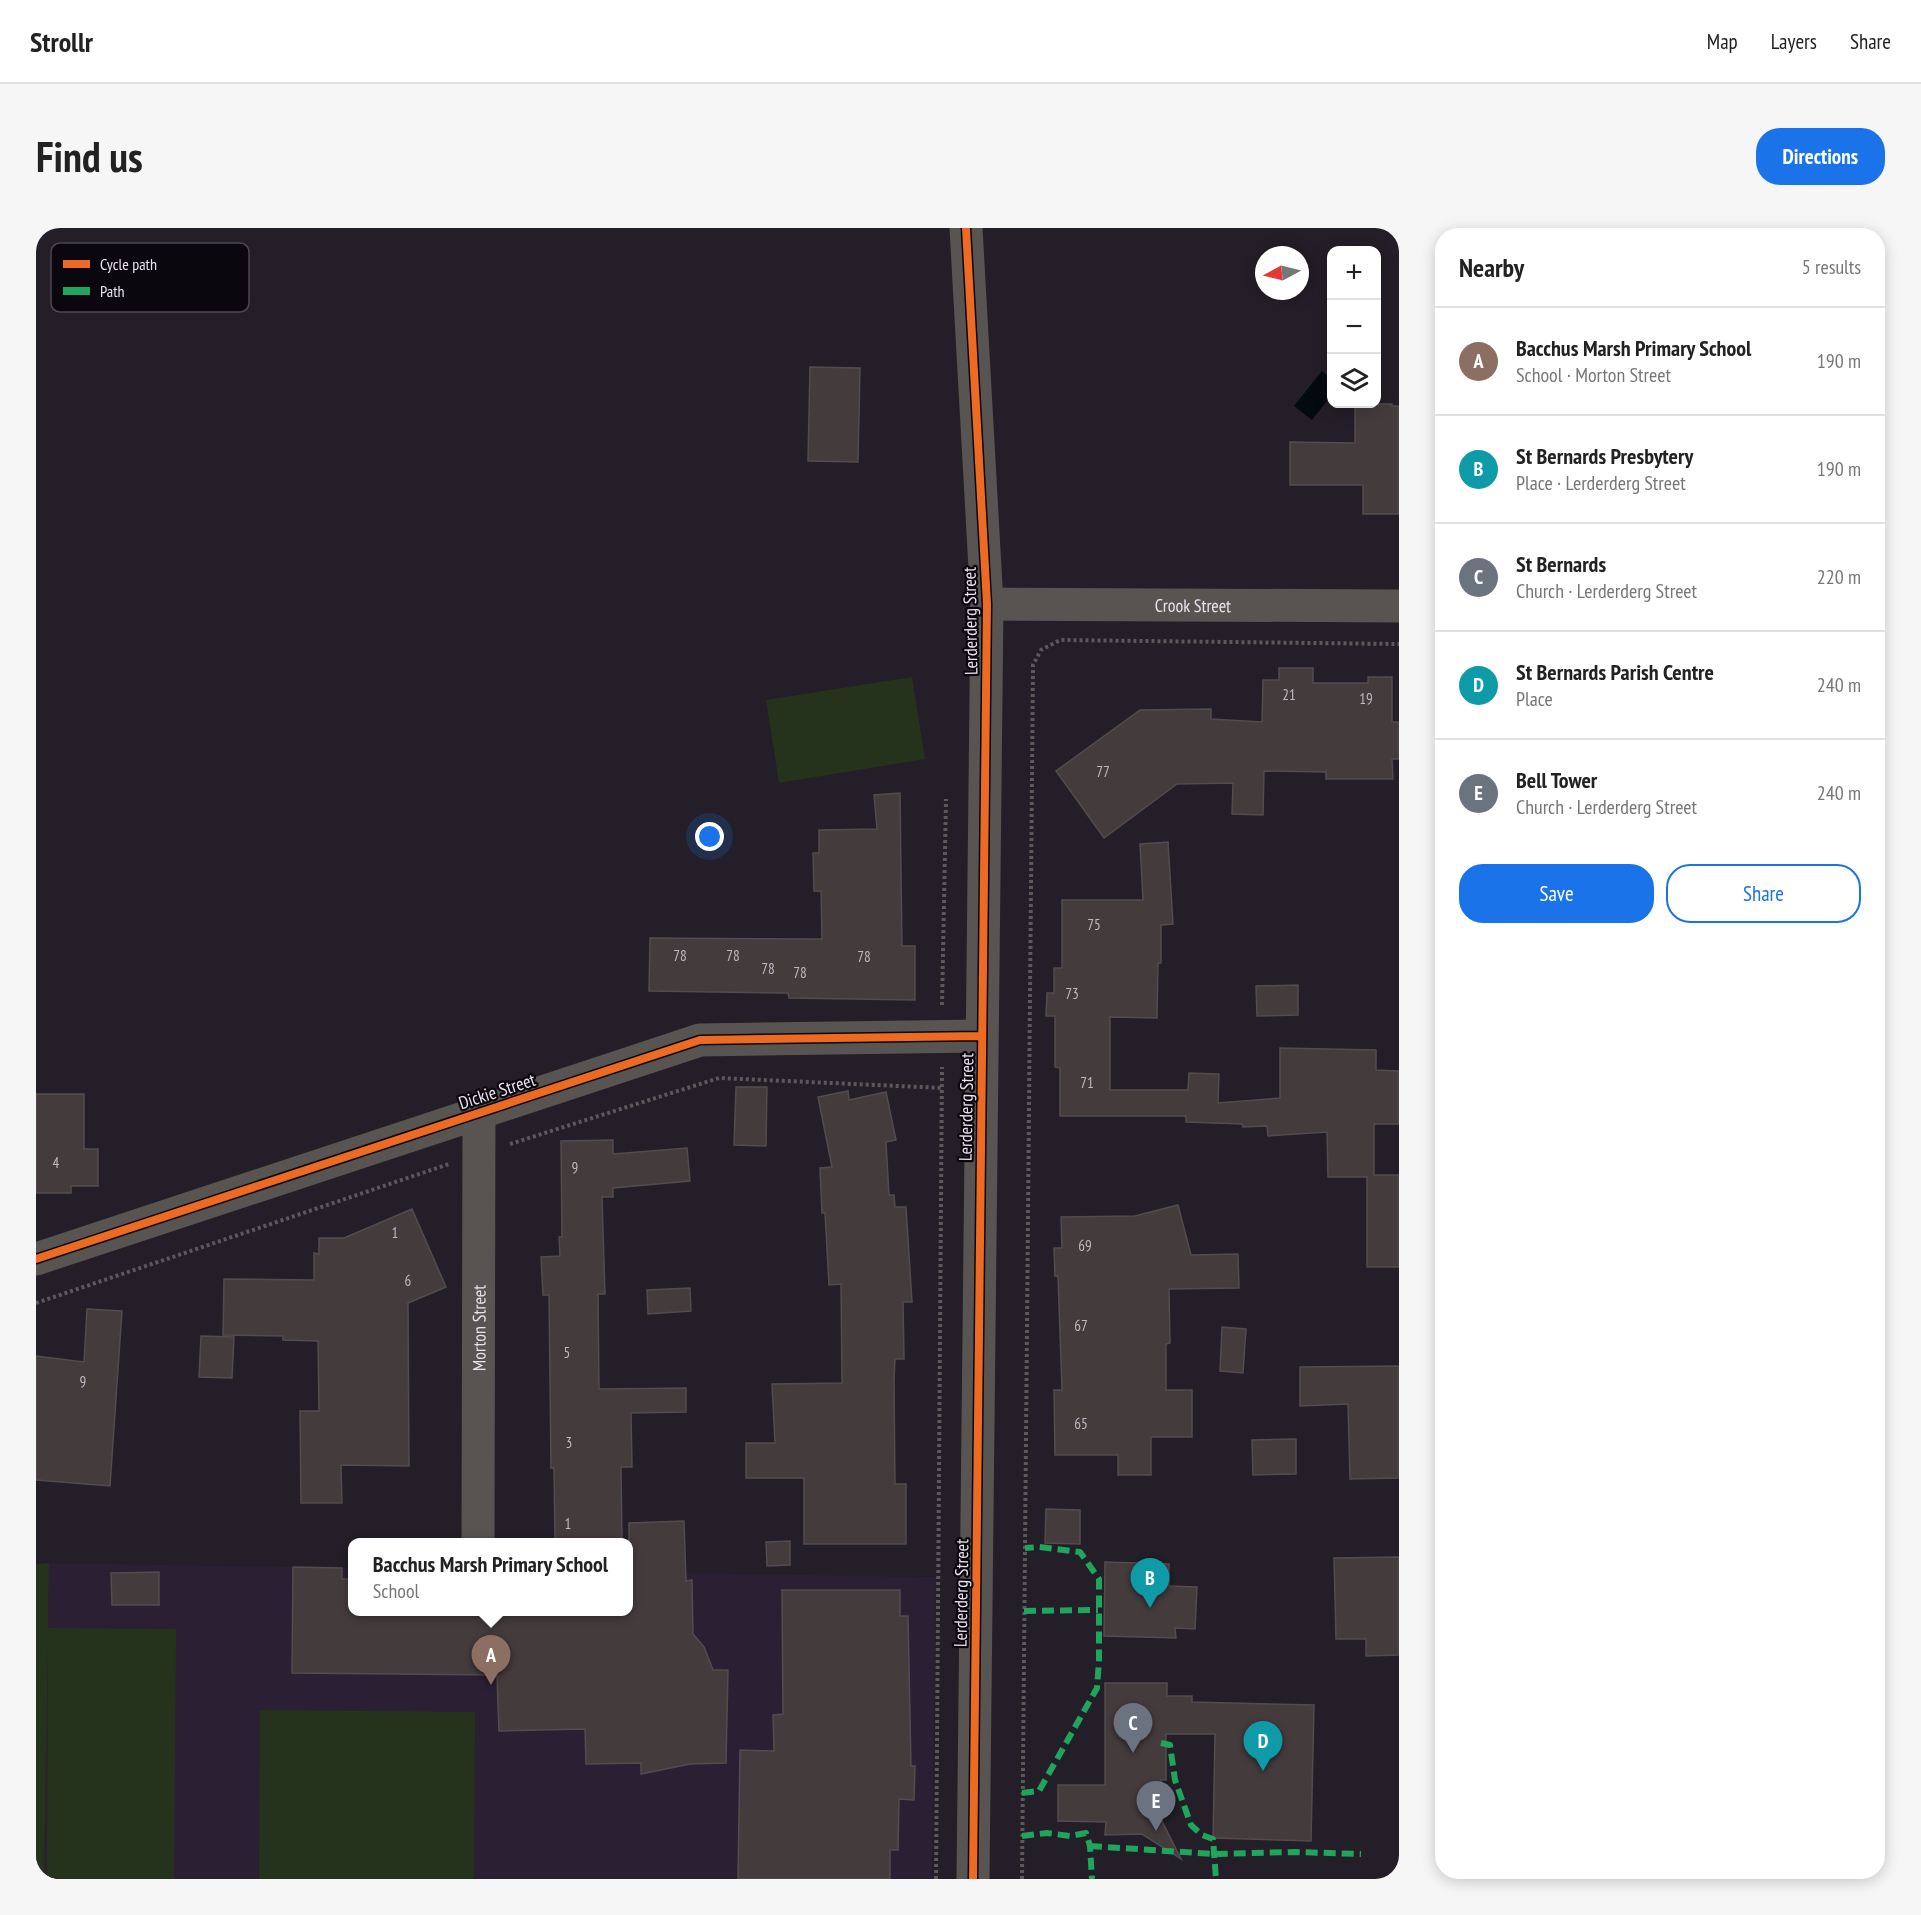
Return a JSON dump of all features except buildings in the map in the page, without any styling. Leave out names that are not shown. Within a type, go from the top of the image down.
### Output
[{"type":"street","name":"Lerderderg Street","points":[[966,228],[987,604],[973,1879]]},
{"type":"street","name":"Crook Street","points":[[987,604],[1399,606]]},
{"type":"street","name":"Dickie Street","points":[[36,1259],[700,1040],[981,1036]]},
{"type":"street","name":"Morton Street","points":[[478,1538],[479,1113]]},
{"type":"path","points":[[1022,1879],[1033,665],[1041,650],[1060,640],[1399,644]]},
{"type":"path","points":[[936,1879],[943,1088],[941,1037],[945,799]]},
{"type":"shaded area","points":[[1322,371],[1327,375],[1327,401],[1312,420],[1294,406]]},
{"type":"shaded area","points":[[49,1563],[348,1568],[348,1616],[633,1616],[633,1572],[936,1577],[932,1879],[44,1879]]},
{"type":"green space","points":[[912,677],[925,759],[779,783],[766,700]]},
{"type":"green space","points":[[49,1563],[48,1628],[176,1629],[174,1879],[47,1879],[48,1645],[44,1879],[36,1879],[36,1564]]},
{"type":"green space","points":[[260,1710],[475,1712],[474,1879],[259,1879]]},
{"type":"marked path","points":[[1022,1793],[1039,1791],[1097,1688],[1099,1661],[1099,1579],[1080,1552],[1039,1547],[1025,1548]]},
{"type":"marked path","points":[[1024,1611],[1098,1610]]},
{"type":"marked path","points":[[1161,1743],[1170,1745],[1175,1780],[1191,1825],[1202,1835],[1213,1839],[1216,1879]]},
{"type":"marked path","points":[[1022,1836],[1047,1833],[1070,1836],[1086,1833],[1090,1846],[1092,1879]]},
{"type":"marked path","points":[[1090,1846],[1214,1854],[1295,1852],[1361,1854]]},
{"type":"cycle path","points":[[966,228],[987,604],[973,1879]]},
{"type":"cycle path","points":[[36,1259],[700,1040],[981,1036]]},
{"type":"place","name":"St Bernards Presbytery","points":[[1150,1608]]},
{"type":"place","name":"Bacchus Marsh Primary School","points":[[491,1685]]},
{"type":"place","name":"St Bernards","points":[[1133,1753]]},
{"type":"place","name":"St Bernards Parish Centre","points":[[1263,1771]]},
{"type":"place","name":"Bell Tower","points":[[1156,1831]]}]
